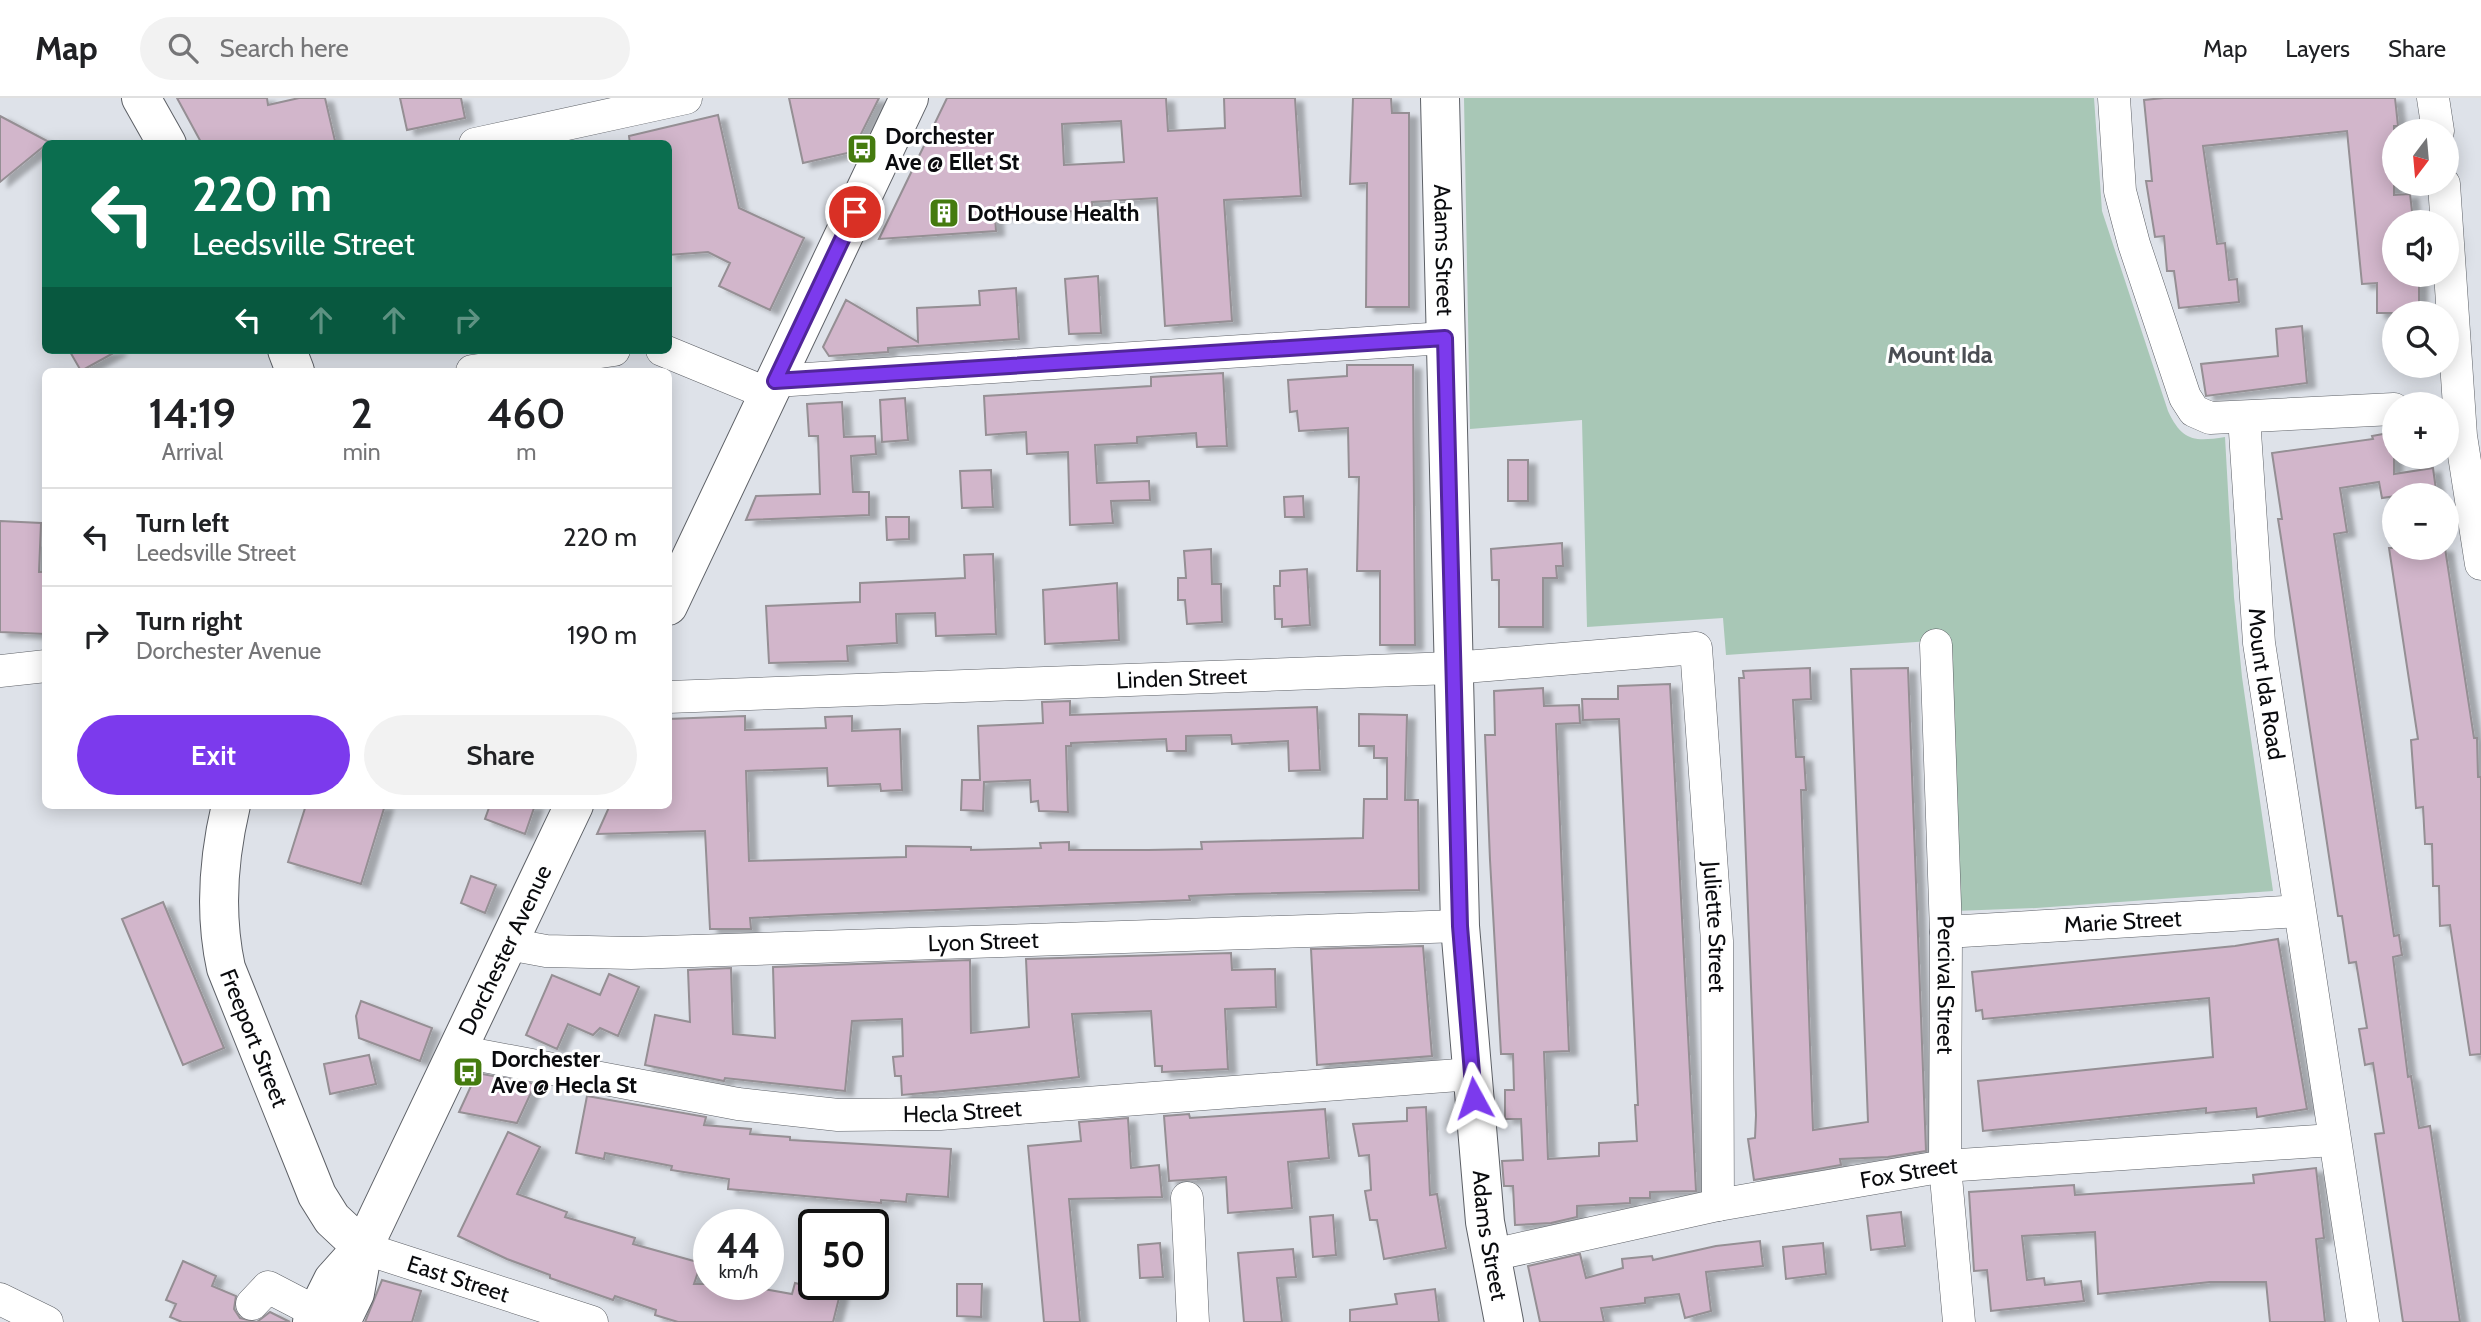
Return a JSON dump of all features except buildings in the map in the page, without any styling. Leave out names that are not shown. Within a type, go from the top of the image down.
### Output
[{"type":"main road","points":[[141,98],[165,140]]},
{"type":"main road","points":[[672,598],[909,98]]},
{"type":"main road","name":"Adams Street","points":[[1440,98],[1460,926],[1485,1222],[1504,1322]]},
{"type":"main road","name":"Freeport Street","points":[[230,809],[217,902],[220,941],[230,981],[317,1195],[332,1219],[363,1248]]},
{"type":"main road","name":"Dorchester Avenue","points":[[323,1319],[359,1279],[363,1248],[572,809]]},
{"type":"street","points":[[493,140],[686,98]]},
{"type":"street","points":[[2115,98],[2120,191],[2134,244],[2185,397],[2194,411],[2210,418],[2382,410]]},
{"type":"street","points":[[2433,98],[2436,119]]},
{"type":"street","points":[[2445,196],[2462,405],[2481,564]]},
{"type":"street","points":[[672,353],[772,387],[1445,338]]},
{"type":"street","points":[[492,368],[587,354]]},
{"type":"street","name":"Mount Ida Road","points":[[2244,417],[2259,643],[2363,1322]]},
{"type":"street","name":"Percival Street","points":[[1936,645],[1946,932],[1945,1166],[1959,1322]]},
{"type":"street","name":"Linden Street","points":[[672,697],[1452,668],[1696,648]]},
{"type":"street","name":"Juliette Street","points":[[1696,648],[1717,941],[1718,1205]]},
{"type":"street","points":[[0,671],[42,666]]},
{"type":"street","name":"Marie Street","points":[[1946,932],[2298,911]]},
{"type":"street","name":"Lyon Street","points":[[508,944],[546,951],[631,953],[1460,926]]},
{"type":"street","name":"Hecla Street","points":[[457,1051],[738,1104],[838,1115],[953,1113],[1472,1074]]},
{"type":"street","name":"Fox Street","points":[[1492,1255],[1718,1205],[1945,1166],[2333,1140]]},
{"type":"street","points":[[1186,1198],[1193,1322]]},
{"type":"street","name":"East Street","points":[[363,1248],[588,1321]]},
{"type":"street","points":[[252,1304],[268,1287],[323,1319]]},
{"type":"street","points":[[0,1299],[47,1322]]},
{"type":"green space","points":[[1464,98],[2094,98],[2102,211],[2168,411],[2178,428],[2190,437],[2225,437],[2234,597],[2242,677],[2273,891],[1955,911],[1945,640],[1726,655],[1723,618],[1587,627],[1582,420],[1470,429]]},
{"type":"place","name":"Dorchester Ave @ Ellet St","points":[[862,149]]},
{"type":"place","name":"DotHouse Health","points":[[944,213]]},
{"type":"place","name":"Dorchester Ave @ Hecla St","points":[[468,1072]]},
{"type":"district","name":"Mount Ida","points":[[1940,354]]},
{"type":"route","points":[[855,212],[775,381],[1445,338],[1460,926],[1474,1098]]}]
